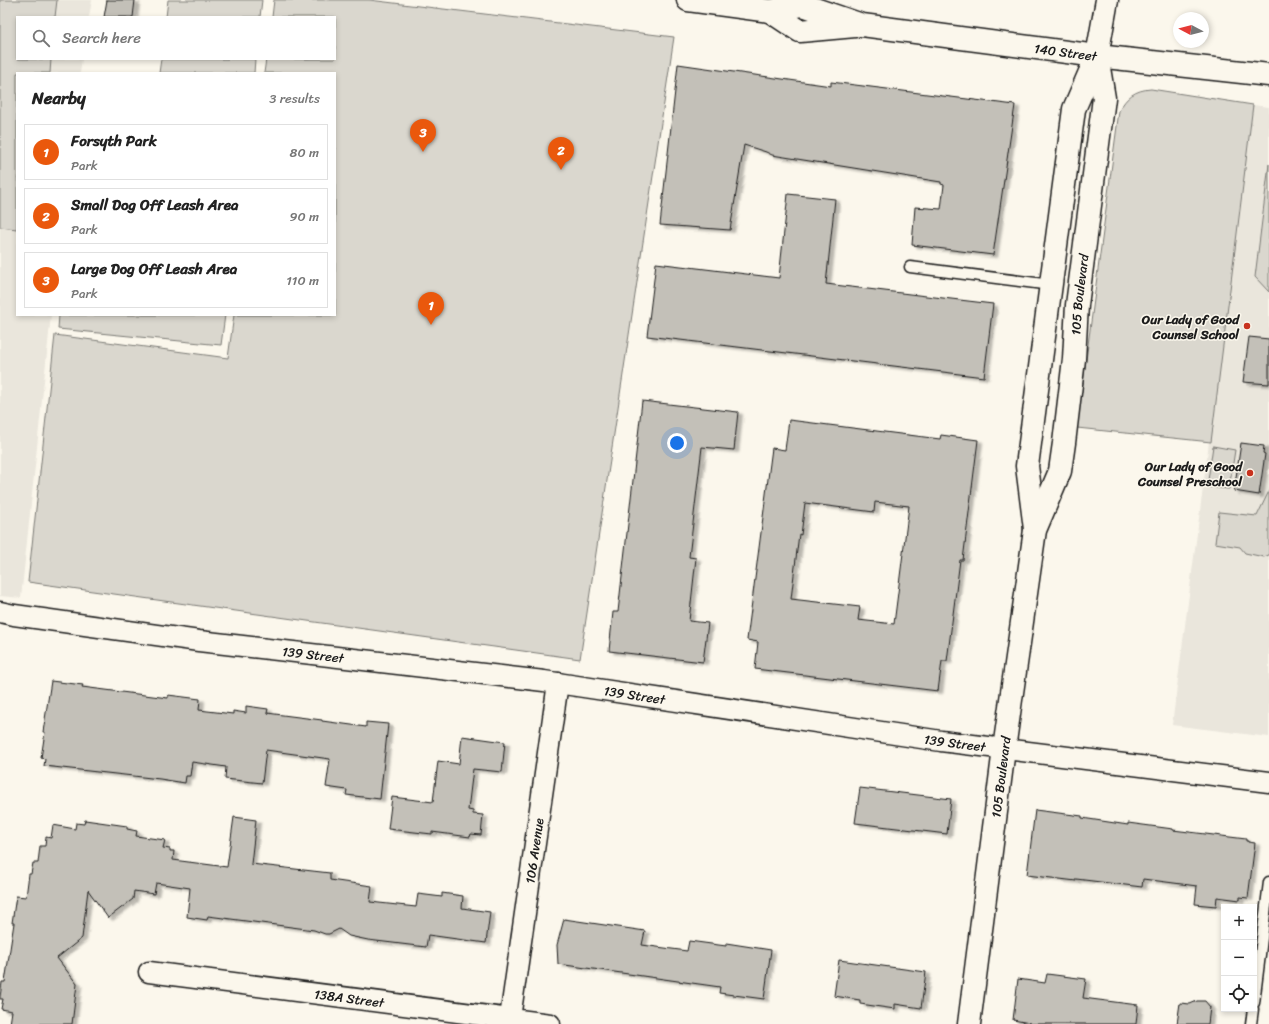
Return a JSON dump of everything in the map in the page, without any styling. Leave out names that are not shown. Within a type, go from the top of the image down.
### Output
[{"type":"street","name":"140 Street","points":[[688,0],[745,4],[770,11],[800,31],[862,25],[1097,56],[1269,75]]},
{"type":"street","name":"105 Boulevard","points":[[1035,530],[1027,466],[1074,109],[1097,56],[1107,0]]},
{"type":"street","name":"105 Boulevard","points":[[969,1024],[1004,749],[1035,530],[1060,471],[1064,443],[1074,359],[1077,305],[1104,98],[1097,56]]},
{"type":"street","name":"139 Street","points":[[0,612],[199,641],[558,683],[1004,749],[1269,782]]},
{"type":"street","name":"106 Avenue","points":[[510,1018],[558,683]]},
{"type":"street","name":"138A Street","points":[[149,972],[550,1024]]},
{"type":"lane","points":[[910,266],[1051,285]]},
{"type":"lane","points":[[1257,986],[1266,935],[1269,882]]},
{"type":"lane","points":[[1251,1024],[1253,1012]]},
{"type":"shaded area","points":[[0,0],[92,0],[89,16],[16,16],[16,60],[82,60],[80,72],[16,72],[16,316],[51,316],[21,598],[0,596]]},
{"type":"shaded area","points":[[0,0],[57,0],[55,16],[16,16],[16,60],[51,60],[50,72],[16,72],[16,229],[0,227]]},
{"type":"shaded area","points":[[168,0],[262,0],[260,16],[166,16]]},
{"type":"shaded area","points":[[274,0],[369,0],[674,37],[580,659],[28,582],[55,335],[228,358],[234,316],[336,316],[336,72],[264,72],[266,60],[336,60],[336,16],[272,16]]},
{"type":"shaded area","points":[[161,60],[255,60],[254,72],[159,72]]},
{"type":"shaded area","points":[[1151,89],[1253,105],[1211,442],[1077,428],[1119,111],[1128,98],[1132,95],[1140,91]]},
{"type":"shaded area","name":"Our Lady of Good Counsel School","points":[[1253,105],[1269,107],[1269,737],[1172,725]]},
{"type":"shaded area","points":[[1269,164],[1269,292],[1255,277]]},
{"type":"shaded area","points":[[59,316],[225,316],[221,345],[58,329]]},
{"type":"shaded area","points":[[1213,446],[1235,450],[1229,489],[1207,487]]},
{"type":"shaded area","points":[[1269,491],[1269,555],[1264,557],[1245,553],[1240,547],[1215,543],[1219,512],[1257,516]]},
{"type":"building","points":[[107,0],[135,0],[133,16],[104,16]]},
{"type":"building","points":[[678,64],[831,86],[831,82],[1015,105],[993,255],[912,245],[915,207],[941,209],[944,185],[941,184],[941,182],[772,155],[744,145],[730,230],[660,225]]},
{"type":"building","points":[[788,194],[835,199],[826,284],[993,304],[984,377],[647,336],[656,263],[779,278]]},
{"type":"building","points":[[1249,337],[1269,339],[1269,384],[1243,382]]},
{"type":"building","points":[[642,401],[738,412],[734,450],[702,447],[689,557],[696,558],[689,621],[708,623],[703,662],[609,651],[613,612],[618,612]]},
{"type":"building","points":[[789,420],[940,439],[941,435],[978,440],[963,560],[960,560],[947,661],[942,661],[938,691],[755,669],[758,642],[747,640],[772,448],[785,450]],"holes":[[[875,502],[909,506],[894,624],[858,620],[860,607],[791,599],[799,534],[801,535],[805,503],[874,512]]]},
{"type":"building","name":"Our Lady of Good Counsel Preschool","points":[[1241,443],[1264,446],[1263,453],[1265,454],[1259,495],[1234,491]]},
{"type":"building","points":[[51,681],[83,685],[82,687],[168,698],[168,695],[200,699],[199,710],[233,714],[233,711],[246,713],[246,706],[268,709],[267,713],[366,727],[366,722],[388,724],[380,799],[346,795],[347,790],[326,787],[330,759],[266,750],[262,783],[225,779],[226,767],[192,762],[190,776],[186,776],[185,783],[44,766],[45,759],[41,758],[45,732],[43,732]]},
{"type":"building","points":[[462,736],[505,742],[502,772],[473,769],[468,810],[473,811],[473,814],[483,815],[481,835],[471,834],[470,837],[432,832],[432,834],[388,829],[392,797],[433,802],[438,761],[459,764]]},
{"type":"building","points":[[860,788],[951,799],[947,834],[855,823]]},
{"type":"building","points":[[1035,810],[1082,816],[1082,818],[1128,825],[1128,823],[1246,839],[1248,842],[1255,843],[1248,898],[1240,897],[1240,900],[1217,897],[1216,906],[1195,904],[1197,886],[1143,879],[1142,887],[1027,875]]},
{"type":"building","points":[[234,817],[256,820],[251,864],[330,873],[330,880],[372,886],[370,902],[416,907],[418,894],[442,897],[442,893],[463,896],[462,908],[490,912],[486,943],[428,935],[426,947],[368,940],[349,936],[339,929],[329,934],[325,934],[314,930],[208,916],[207,920],[187,917],[190,888],[156,883],[154,894],[134,891],[133,899],[108,918],[88,890],[82,938],[57,958],[77,984],[72,1024],[10,1024],[12,1011],[1,1009],[3,999],[0,999],[0,997],[2,982],[5,982],[14,923],[12,923],[16,896],[26,897],[29,874],[31,874],[33,863],[38,863],[40,846],[45,846],[46,837],[51,838],[53,825],[75,829],[76,823],[84,824],[85,820],[127,826],[127,829],[137,831],[136,836],[165,840],[163,848],[174,851],[173,860],[227,867]]},
{"type":"building","points":[[564,919],[645,931],[642,945],[687,951],[689,941],[726,946],[726,943],[771,950],[764,999],[719,993],[720,987],[558,964],[557,945]]},
{"type":"building","points":[[839,960],[926,972],[921,1008],[895,1004],[895,1009],[860,1004],[860,1000],[834,996]]},
{"type":"building","points":[[1047,974],[1086,979],[1083,998],[1138,1005],[1136,1024],[1029,1024],[1030,1023],[1013,1020],[1018,979],[1045,983]]},
{"type":"building","points":[[1197,1001],[1205,1001],[1210,1007],[1208,1024],[1177,1024],[1180,1003],[1190,1004]]},
{"type":"place","name":"Large Dog Off Leash Area","points":[[423,152]]},
{"type":"place","name":"Small Dog Off Leash Area","points":[[561,170]]},
{"type":"place","name":"Forsyth Park","points":[[431,325]]},
{"type":"place","name":"Our Lady of Good Counsel School","points":[[1247,326]]},
{"type":"place","name":"Our Lady of Good Counsel Preschool","points":[[1250,473]]}]
